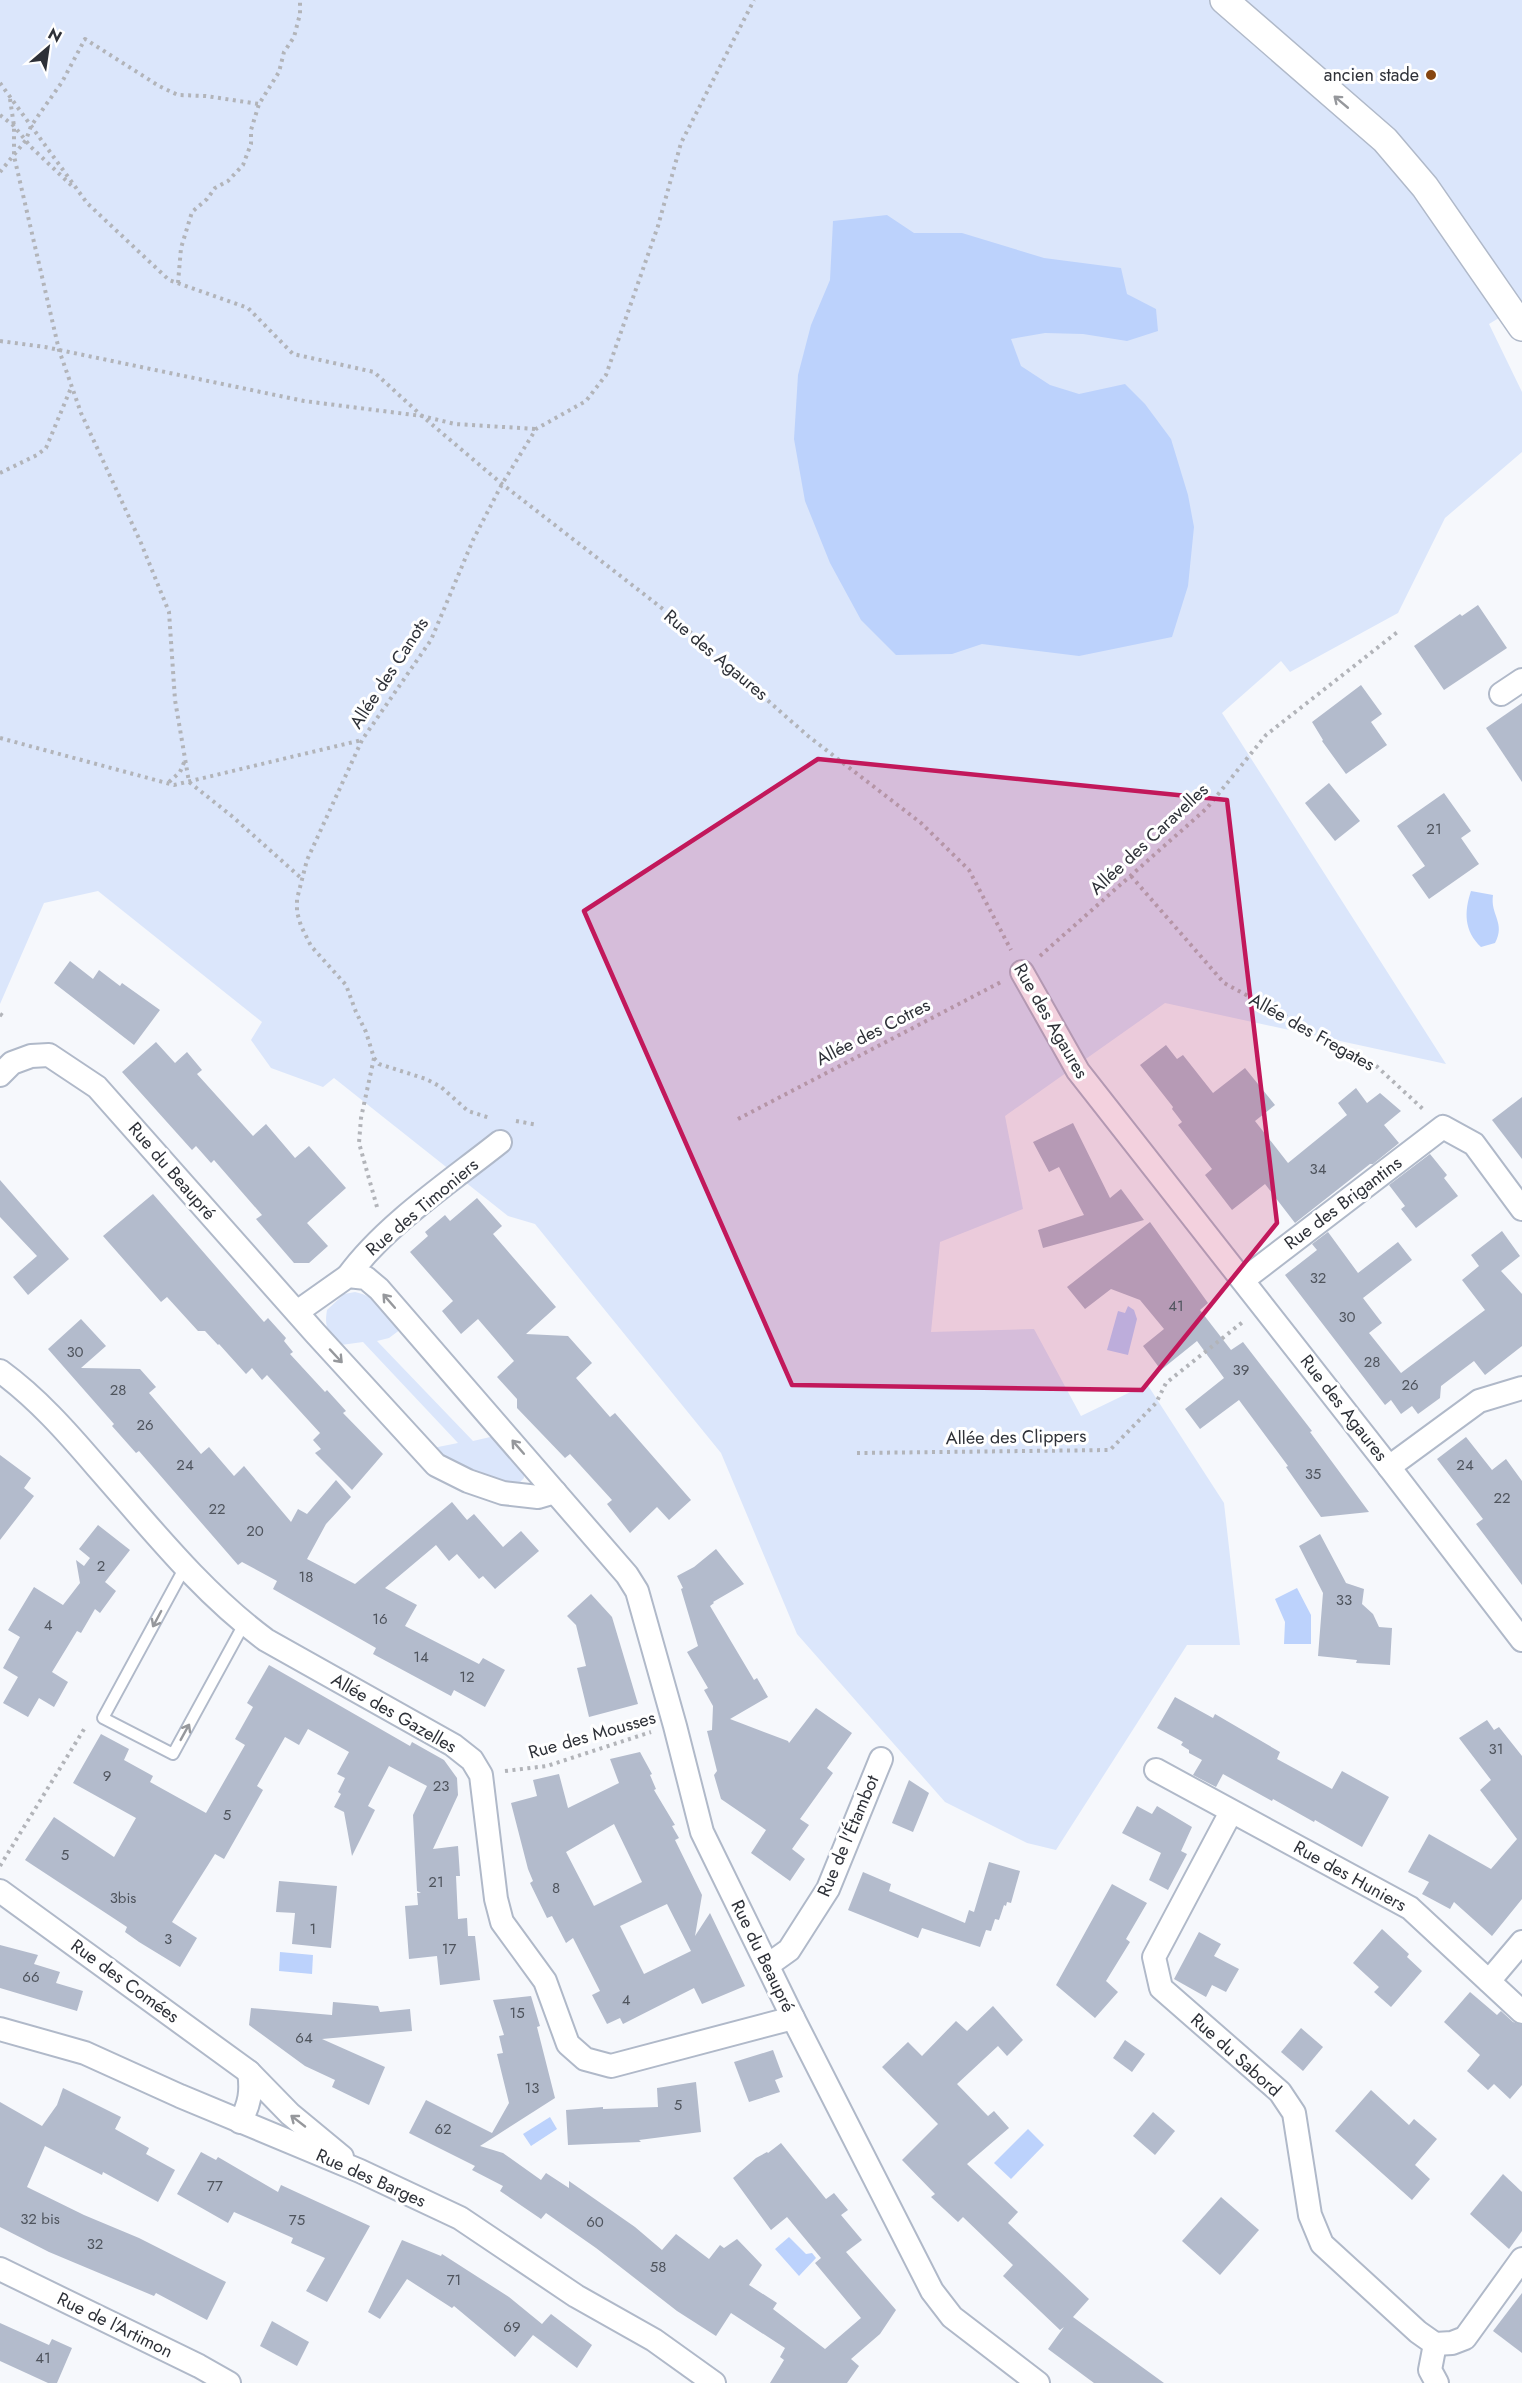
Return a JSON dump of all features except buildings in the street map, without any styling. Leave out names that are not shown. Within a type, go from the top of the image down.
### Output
[{"type":"street","points":[[1224,0],[1385,140],[1425,188],[1522,327]]},
{"type":"street","points":[[1501,694],[1522,680]]},
{"type":"street","name":"Rue des Agaures","points":[[1022,972],[1078,1071],[1522,1640]]},
{"type":"street","name":"Rue du Beaupré","points":[[0,1075],[12,1064],[32,1056],[49,1055],[97,1087],[436,1465],[468,1481],[503,1493],[538,1497],[555,1492]]},
{"type":"street","points":[[1443,1127],[1474,1144],[1522,1209]]},
{"type":"street","name":"Rue des Brigantins","points":[[1243,1280],[1443,1127]]},
{"type":"street","name":"Rue des Timoniers","points":[[348,1276],[364,1254],[382,1238],[500,1142]]},
{"type":"street","points":[[297,1312],[348,1276]]},
{"type":"street","name":"Rue du Beaupré","points":[[348,1276],[366,1278],[379,1289],[627,1575],[637,1591],[702,1832],[932,2291],[952,2316],[1038,2383]]},
{"type":"street","name":"Allée des Gazelles","points":[[0,1371],[23,1388],[59,1423],[185,1567],[244,1624],[266,1640],[453,1745],[472,1760],[481,1775]]},
{"type":"street","points":[[1389,1467],[1479,1401],[1522,1388]]},
{"type":"street","name":"Rue de l'Étambot","points":[[768,1965],[789,1950],[828,1888],[881,1759]]},
{"type":"street","name":"Rue des Huniers","points":[[1156,1770],[1410,1908],[1522,2012]]},
{"type":"street","points":[[481,1775],[496,1899],[502,1922],[545,1981],[568,2044],[585,2059],[611,2066],[794,2018]]},
{"type":"street","name":"Rue du Sabord","points":[[1231,1812],[1154,1957],[1161,1988],[1280,2092],[1294,2113],[1310,2215],[1322,2244],[1418,2332],[1435,2344]]},
{"type":"street","name":"Rue des Comées","points":[[0,1891],[249,2072],[290,2114],[360,2171]]},
{"type":"street","points":[[1489,1981],[1522,1942]]},
{"type":"street","name":"Rue des Barges","points":[[0,2029],[85,2053],[240,2122],[360,2171],[460,2218],[576,2296],[654,2340],[714,2383]]},
{"type":"street","points":[[240,2122],[247,2109],[252,2090],[249,2072]]},
{"type":"street","points":[[1437,2383],[1430,2370],[1435,2344],[1452,2343],[1465,2338],[1522,2259]]},
{"type":"street","name":"Rue de l'Artimon","points":[[0,2270],[188,2360],[229,2383]]},
{"type":"lane","points":[[185,1567],[103,1718],[173,1754],[244,1624]]},
{"type":"path","points":[[178,283],[181,248],[192,212],[207,200],[215,188],[228,181],[243,165],[251,144],[251,130],[259,104],[279,72],[284,52],[294,37],[300,14],[300,0]]},
{"type":"path","points":[[0,341],[59,350],[304,400],[422,416],[455,424],[536,429],[586,401],[606,375],[658,226],[681,143],[754,0]]},
{"type":"path","points":[[0,172],[26,140],[31,126],[62,82],[85,39],[159,86],[178,95],[206,96],[259,104]]},
{"type":"path","points":[[0,83],[80,194]]},
{"type":"path","points":[[9,95],[14,126],[14,156],[59,350],[81,413],[141,543],[169,612],[175,700],[189,782],[233,817],[302,878]]},
{"type":"path","points":[[0,115],[14,126],[80,194]]},
{"type":"path","name":"Rue des Agaures","points":[[80,194],[169,280],[248,308],[293,354],[374,372],[502,484],[672,616],[808,736],[921,823],[969,870],[1022,972]]},
{"type":"path","points":[[0,473],[37,455],[46,448],[72,387]]},
{"type":"path","name":"Allée des Canots","points":[[374,1058],[366,1032],[346,985],[310,946],[301,926],[297,912],[297,899],[302,878],[326,815],[362,740],[431,640],[473,540],[502,484],[536,429]]},
{"type":"path","name":"Allée des Caravelles","points":[[1022,972],[1207,808],[1266,735],[1400,630]]},
{"type":"path","points":[[0,738],[174,784],[362,740]]},
{"type":"path","points":[[168,783],[180,772],[186,759]]},
{"type":"path","name":"Allée des Fregates","points":[[1131,876],[1224,983],[1373,1063],[1443,1127]]},
{"type":"path","name":"Allée des Cotres","points":[[738,1119],[1022,972]]},
{"type":"path","points":[[0,1014],[6,1018]]},
{"type":"path","points":[[374,1058],[387,1068],[426,1079],[441,1087],[468,1111]]},
{"type":"path","points":[[374,1058],[359,1143],[378,1212],[382,1238]]},
{"type":"path","name":"Allée des Clippers","points":[[856,1453],[1110,1450],[1156,1403],[1166,1383],[1263,1306]]},
{"type":"path","points":[[0,1866],[88,1721],[103,1718]]},
{"type":"path","name":"Rue des Mousses","points":[[481,1775],[547,1766],[675,1725]]},
{"type":"highlighted area","points":[[818,759],[1227,800],[1277,1223],[1142,1390],[792,1385],[584,911]]},
{"type":"shaded area","points":[[0,0],[1522,0],[1522,304],[1489,324],[1522,392],[1522,452],[1445,518],[1398,613],[1290,672],[1281,661],[1222,713],[1446,1064],[1165,1003],[1005,1116],[1023,1209],[940,1242],[931,1332],[1034,1329],[1081,1416],[1147,1384],[1224,1503],[1240,1645],[1187,1645],[1056,1850],[1027,1843],[945,1802],[797,1634],[721,1453],[535,1224],[508,1216],[334,1078],[323,1087],[271,1068],[251,1040],[262,1022],[98,891],[44,903],[0,1004]]},
{"type":"shaded area","points":[[355,1292],[369,1297],[401,1329],[389,1338],[377,1341],[473,1441],[499,1435],[524,1467],[524,1478],[517,1485],[502,1484],[448,1465],[433,1448],[458,1443],[363,1342],[341,1345],[333,1337],[327,1326],[327,1310],[344,1294]]},
{"type":"water","points":[[887,215],[914,233],[962,233],[1044,258],[1121,268],[1127,294],[1156,309],[1158,331],[1127,341],[1083,334],[1045,333],[1011,339],[1021,366],[1050,385],[1079,394],[1125,384],[1145,404],[1171,439],[1188,495],[1194,527],[1188,586],[1172,637],[1079,656],[982,644],[952,654],[896,655],[861,620],[830,563],[805,501],[794,439],[798,375],[811,325],[830,280],[833,221]]},
{"type":"water","points":[[1471,891],[1493,895],[1499,930],[1495,943],[1481,947],[1471,934],[1467,921],[1467,906]]},
{"type":"water","points":[[1128,1306],[1134,1310],[1137,1319],[1128,1355],[1107,1350],[1118,1311],[1125,1313]]},
{"type":"water","points":[[1297,1588],[1311,1615],[1311,1644],[1284,1644],[1285,1622],[1275,1599]]},
{"type":"water","points":[[280,1952],[313,1955],[312,1974],[279,1971]]},
{"type":"water","points":[[550,2117],[557,2129],[531,2146],[523,2134]]},
{"type":"water","points":[[1028,2129],[1044,2145],[1011,2179],[994,2163]]},
{"type":"water","points":[[789,2237],[806,2254],[812,2253],[816,2258],[799,2276],[775,2249]]},
{"type":"place","name":"ancien stade","points":[[1431,75]]}]
